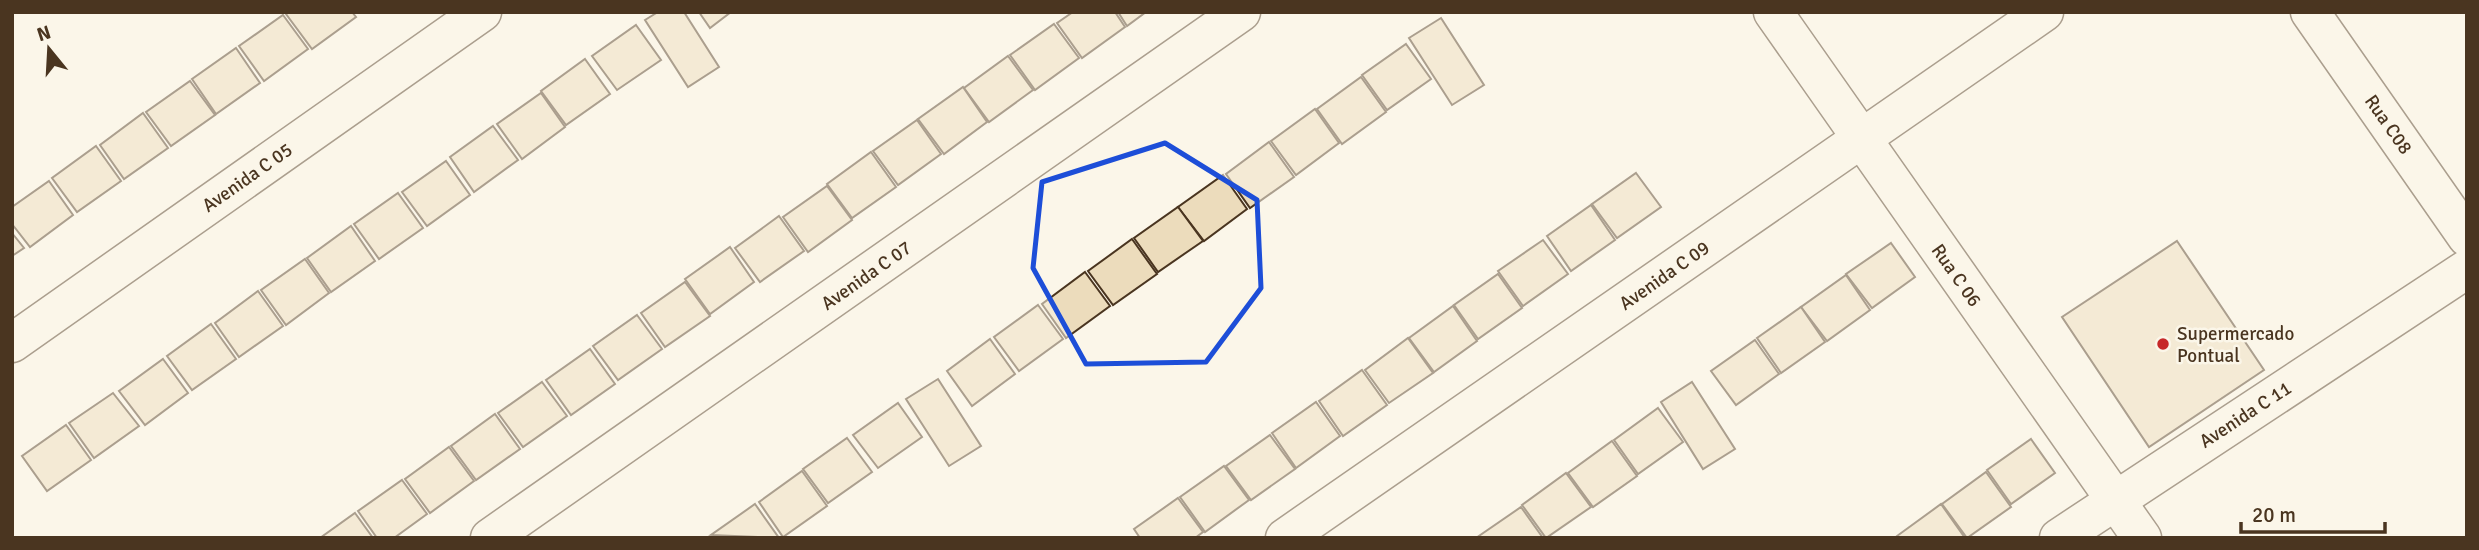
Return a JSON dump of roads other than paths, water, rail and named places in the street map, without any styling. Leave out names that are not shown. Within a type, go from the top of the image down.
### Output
[{"type":"street","name":"Avenida C 05","points":[[12,342],[482,12]]},
{"type":"street","name":"Avenida C 07","points":[[490,538],[1241,12]]},
{"type":"street","name":"Rua C 06","points":[[1773,12],[2142,538]]},
{"type":"street","name":"Avenida C 09","points":[[1285,538],[2044,12]]},
{"type":"street","name":"Rua C08","points":[[2311,12],[2467,237]]},
{"type":"street","name":"Avenida C 11","points":[[2059,538],[2114,499],[2467,270]]},
{"type":"place","name":"Supermercado Pontual","points":[[2163,344]]}]
